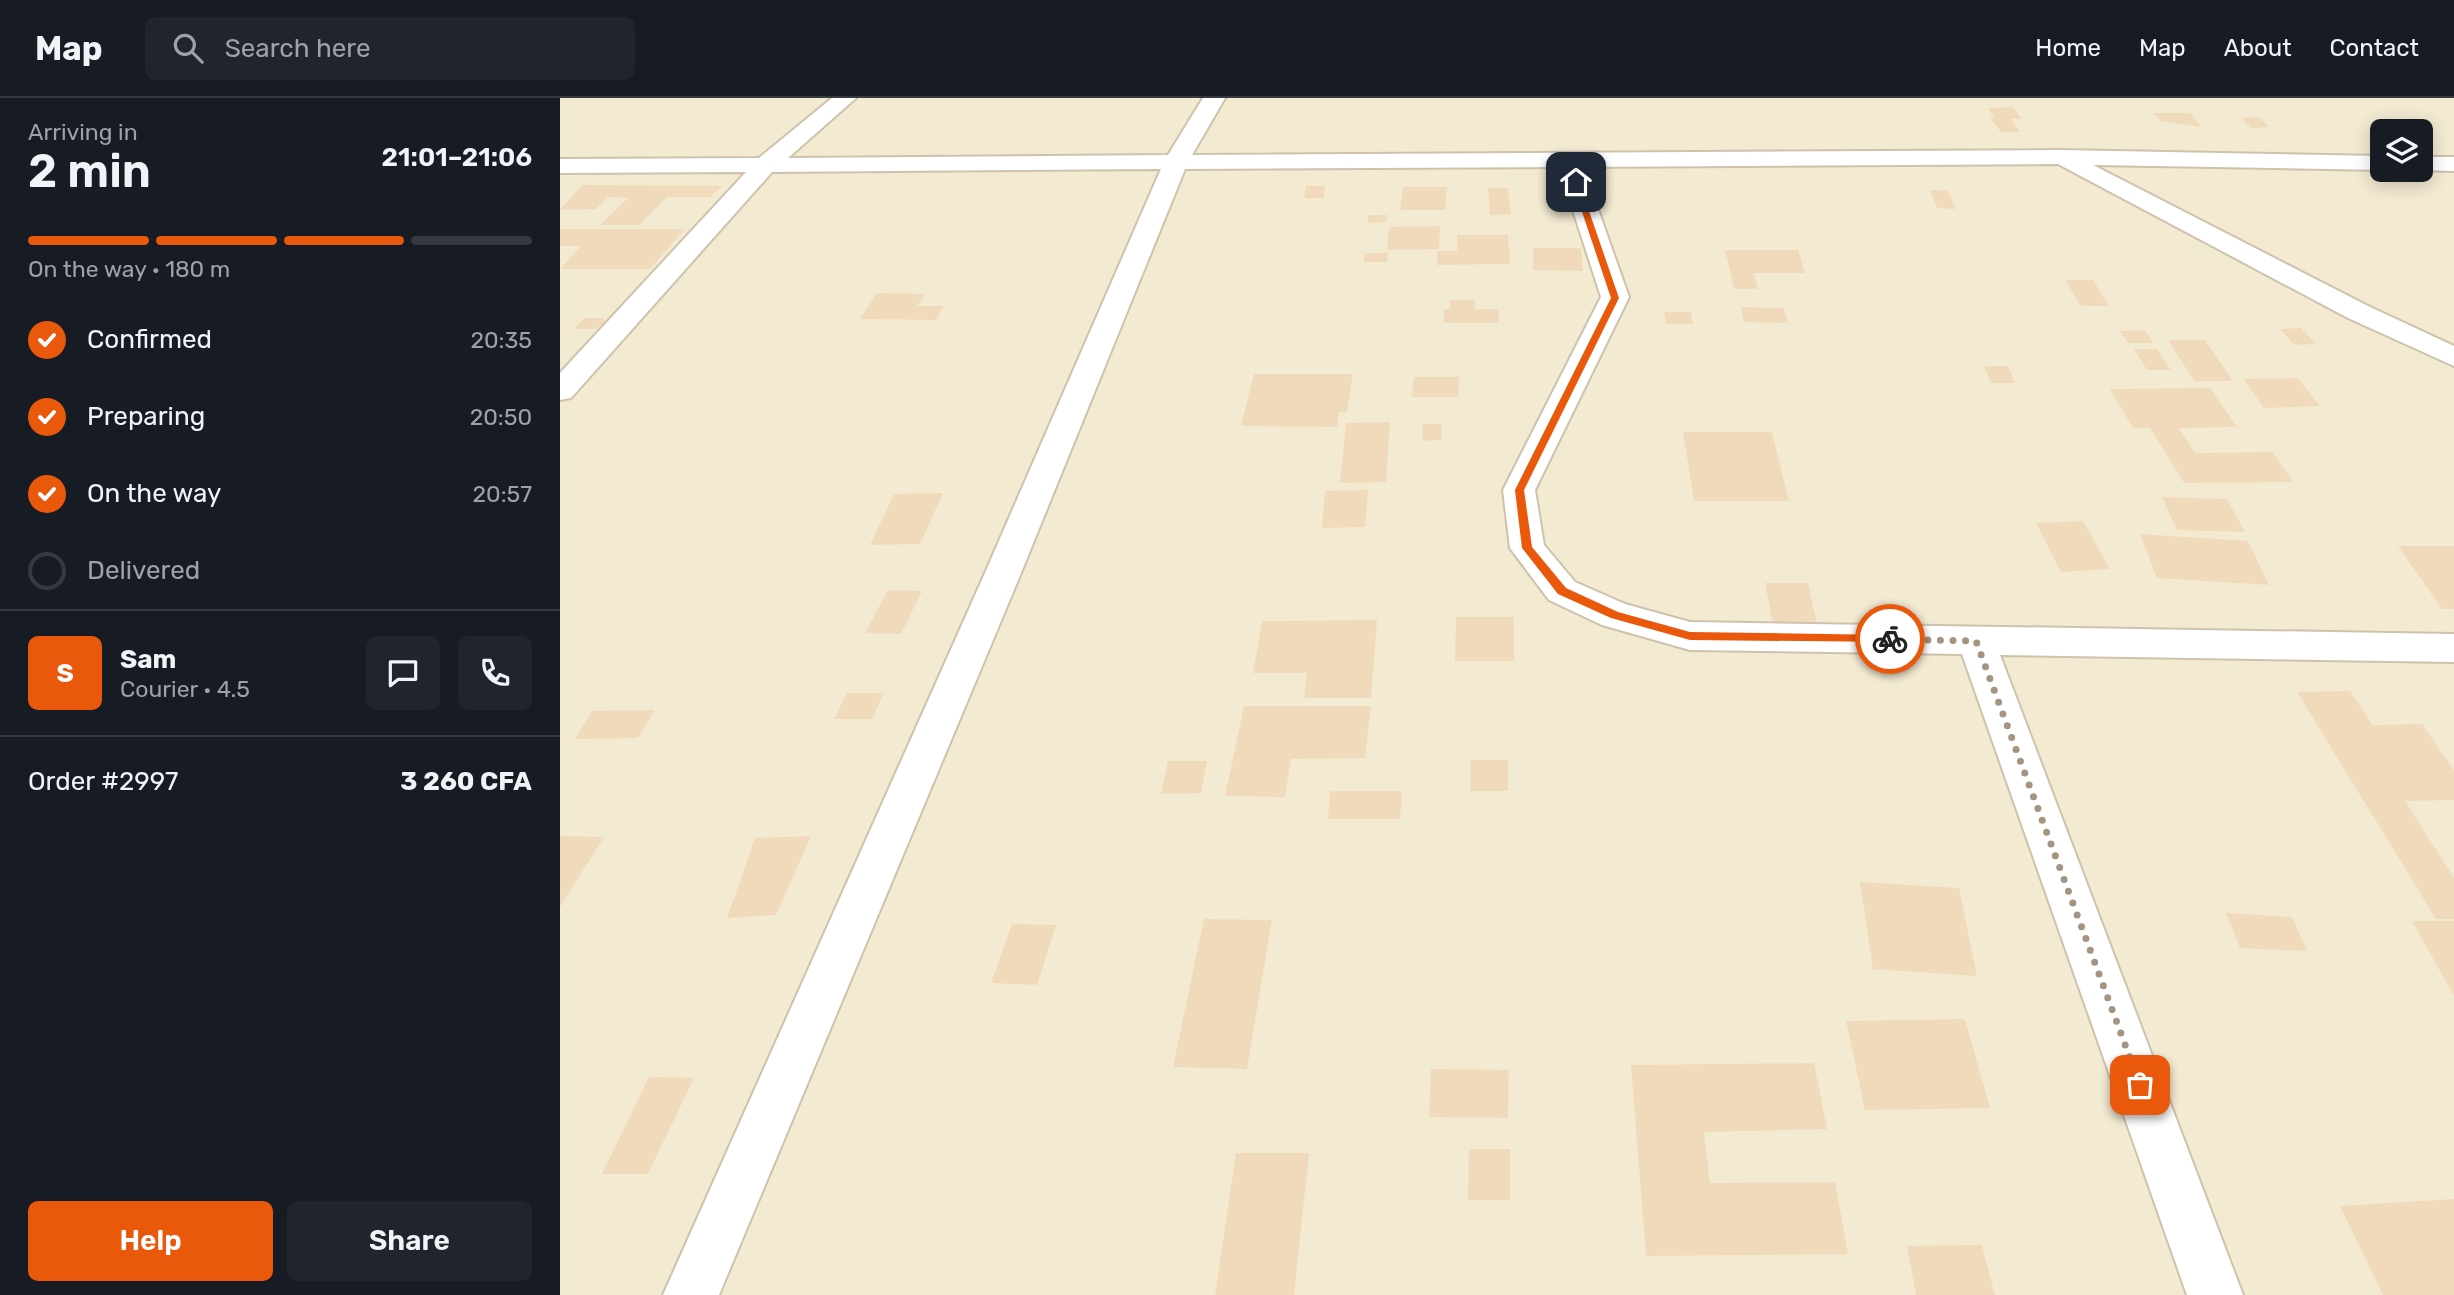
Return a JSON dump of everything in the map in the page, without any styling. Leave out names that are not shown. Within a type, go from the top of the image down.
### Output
[{"type":"street","points":[[560,391],[765,165],[845,98]]},
{"type":"street","points":[[691,1295],[998,586],[1176,162],[1214,98]]},
{"type":"street","points":[[560,166],[2060,157],[2370,163]]},
{"type":"street","points":[[2060,157],[2358,312],[2454,357]]},
{"type":"street","points":[[1568,159],[1615,298],[1520,490],[1527,548],[1562,591],[1615,615],[1690,636],[2454,648]]},
{"type":"street","points":[[2433,164],[2454,164]]},
{"type":"street","points":[[571,344],[603,344]]},
{"type":"street","points":[[1976,641],[2215,1295]]},
{"type":"shaded area","points":[[560,98],[2454,98],[2454,1295],[560,1295]]},
{"type":"building","points":[[2013,107],[2021,119],[2011,119],[2020,132],[2001,132],[1990,118],[1994,116],[1988,108]]},
{"type":"building","points":[[2154,113],[2190,113],[2202,127],[2161,121]]},
{"type":"building","points":[[2259,117],[2269,127],[2251,128],[2241,118]]},
{"type":"building","points":[[582,185],[722,186],[711,197],[667,197],[639,225],[600,225],[628,198],[608,197],[596,209],[560,210]]},
{"type":"building","points":[[1306,186],[1325,186],[1324,198],[1304,198]]},
{"type":"building","points":[[1403,187],[1447,187],[1445,210],[1400,210]]},
{"type":"building","points":[[1488,188],[1508,188],[1511,214],[1490,215]]},
{"type":"building","points":[[1930,190],[1948,191],[1956,209],[1937,208]]},
{"type":"building","points":[[1369,215],[1387,215],[1386,222],[1367,223]]},
{"type":"building","points":[[1440,226],[1439,249],[1387,250],[1389,227]]},
{"type":"building","points":[[560,229],[685,229],[650,269],[560,269],[581,246],[560,246]]},
{"type":"building","points":[[1457,235],[1508,235],[1510,264],[1437,265],[1437,251],[1457,251]]},
{"type":"building","points":[[1533,248],[1581,248],[1583,271],[1533,270]]},
{"type":"building","points":[[1725,250],[1798,250],[1805,273],[1754,273],[1758,289],[1734,289]]},
{"type":"building","points":[[1365,253],[1388,253],[1387,262],[1363,262]]},
{"type":"building","points":[[2065,280],[2093,280],[2109,306],[2081,306]]},
{"type":"building","points":[[877,293],[925,294],[917,306],[944,306],[936,320],[860,319]]},
{"type":"building","points":[[1450,300],[1475,300],[1475,309],[1499,309],[1499,323],[1444,323],[1444,309],[1450,309]]},
{"type":"building","points":[[1741,307],[1784,308],[1788,323],[1744,322]]},
{"type":"building","points":[[1664,312],[1691,312],[1693,324],[1666,324]]},
{"type":"building","points":[[584,318],[610,320],[595,329],[574,329]]},
{"type":"building","points":[[2301,328],[2316,344],[2294,345],[2280,329]]},
{"type":"building","points":[[2145,330],[2153,343],[2128,343],[2120,331]]},
{"type":"building","points":[[2168,340],[2205,340],[2233,381],[2194,381]]},
{"type":"building","points":[[2134,349],[2157,349],[2171,370],[2147,370]]},
{"type":"building","points":[[1984,366],[2008,366],[2015,383],[1991,383]]},
{"type":"building","points":[[1254,374],[1353,374],[1347,412],[1339,412],[1337,427],[1241,426]]},
{"type":"building","points":[[1414,377],[1459,377],[1458,397],[1412,397]]},
{"type":"building","points":[[2298,378],[2320,406],[2264,408],[2243,379]]},
{"type":"building","points":[[2210,388],[2237,427],[2179,428],[2195,453],[2273,452],[2293,482],[2184,483],[2150,428],[2133,428],[2110,389]]},
{"type":"building","points":[[1390,422],[1386,482],[1340,483],[1346,423]]},
{"type":"building","points":[[1423,424],[1442,424],[1441,440],[1422,441]]},
{"type":"building","points":[[1683,432],[1772,432],[1789,501],[1694,501]]},
{"type":"building","points":[[1368,490],[1365,527],[1322,528],[1325,491]]},
{"type":"building","points":[[943,493],[920,544],[870,545],[894,494]]},
{"type":"building","points":[[2162,497],[2227,499],[2245,532],[2177,530]]},
{"type":"building","points":[[2083,521],[2110,569],[2061,572],[2036,523]]},
{"type":"building","points":[[2140,534],[2248,541],[2269,585],[2157,578]]},
{"type":"building","points":[[2398,546],[2454,546],[2454,609],[2442,609]]},
{"type":"building","points":[[1765,583],[1808,583],[1818,629],[1774,629]]},
{"type":"building","points":[[888,590],[922,591],[901,634],[865,633]]},
{"type":"building","points":[[1456,617],[1514,617],[1514,661],[1455,661]]},
{"type":"building","points":[[1377,620],[1371,698],[1304,698],[1307,673],[1253,673],[1262,621]]},
{"type":"building","points":[[2350,691],[2373,725],[2422,724],[2454,770],[2454,800],[2405,801],[2454,878],[2454,919],[2436,919],[2297,692]]},
{"type":"building","points":[[847,693],[884,693],[872,719],[834,719]]},
{"type":"building","points":[[1244,706],[1371,706],[1365,758],[1291,759],[1285,797],[1225,796]]},
{"type":"building","points":[[655,710],[638,738],[575,739],[592,711]]},
{"type":"building","points":[[1471,760],[1508,760],[1508,791],[1470,791]]},
{"type":"building","points":[[1168,761],[1207,761],[1201,793],[1161,794]]},
{"type":"building","points":[[1330,791],[1402,791],[1400,819],[1328,819]]},
{"type":"building","points":[[560,836],[604,837],[560,907]]},
{"type":"building","points":[[811,836],[776,915],[727,918],[755,838]]},
{"type":"building","points":[[1860,882],[1959,888],[1977,976],[1873,969]]},
{"type":"building","points":[[2226,913],[2292,917],[2307,951],[2240,948]]},
{"type":"building","points":[[1204,919],[1272,920],[1247,1069],[1173,1067]]},
{"type":"building","points":[[2412,921],[2454,921],[2454,996]]},
{"type":"building","points":[[1012,924],[1056,925],[1037,985],[991,983]]},
{"type":"building","points":[[1965,1019],[1990,1108],[1865,1110],[1846,1021]]},
{"type":"building","points":[[1814,1063],[1827,1129],[1704,1132],[1710,1183],[1835,1182],[1848,1254],[1646,1256],[1631,1065]]},
{"type":"building","points":[[1431,1069],[1509,1070],[1508,1118],[1429,1117]]},
{"type":"building","points":[[649,1077],[694,1078],[648,1174],[602,1174]]},
{"type":"building","points":[[1469,1149],[1510,1149],[1510,1200],[1468,1200]]},
{"type":"building","points":[[1236,1153],[1309,1153],[1294,1295],[1215,1295]]},
{"type":"building","points":[[2454,1199],[2454,1295],[2383,1295],[2340,1206]]},
{"type":"building","points":[[1982,1245],[1995,1295],[1916,1295],[1907,1246]]},
{"type":"way so far","points":[[1890,639],[1976,641],[2140,1085]]},
{"type":"route","points":[[1576,182],[1615,298],[1520,490],[1527,548],[1562,591],[1615,615],[1690,636],[1890,639]]}]
